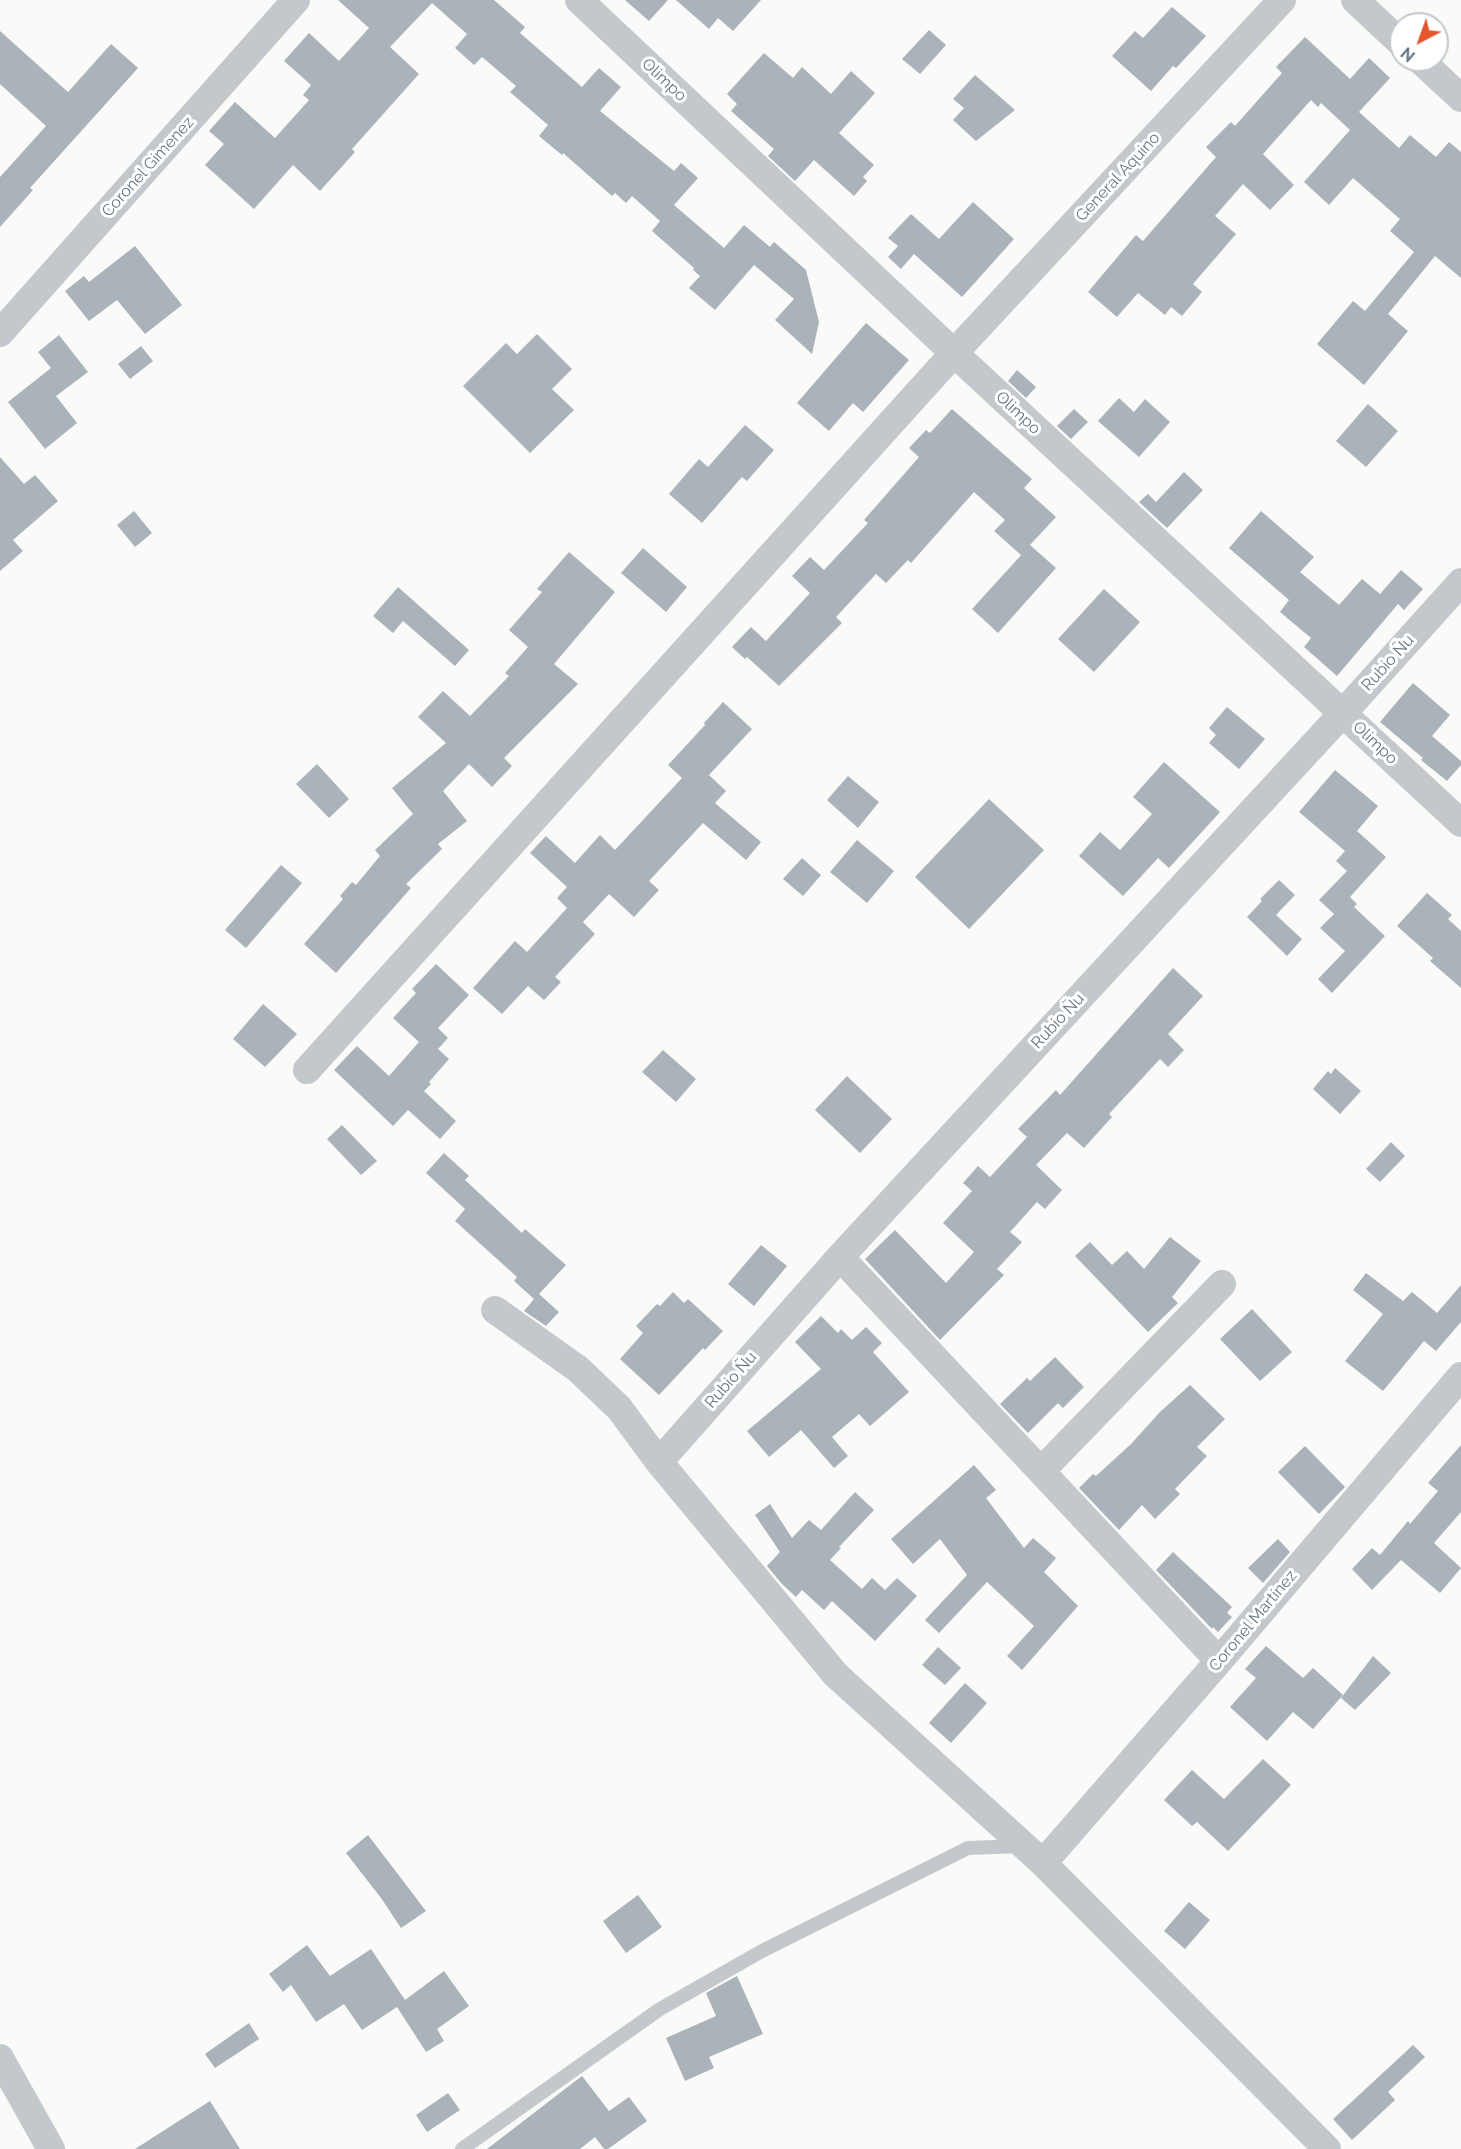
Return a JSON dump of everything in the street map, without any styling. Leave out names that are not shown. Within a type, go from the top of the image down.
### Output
[{"type":"street","name":"Coronel Gimenez","points":[[0,333],[296,0]]},
{"type":"street","name":"Olimpo","points":[[579,0],[954,354],[1461,823]]},
{"type":"street","name":"General Aquino","points":[[307,1070],[954,354],[1282,0]]},
{"type":"street","points":[[1355,0],[1389,32]]},
{"type":"street","points":[[1433,72],[1461,98]]},
{"type":"street","name":"Rubio Ñu","points":[[659,1462],[840,1257],[1461,582]]},
{"type":"street","points":[[840,1257],[1219,1661]]},
{"type":"street","points":[[1041,1471],[1222,1284]]},
{"type":"street","points":[[495,1311],[578,1369],[619,1408],[659,1462],[836,1674],[1034,1855],[1327,2149]]},
{"type":"street","name":"Coronel Martínez","points":[[1034,1855],[1219,1661],[1461,1376]]},
{"type":"street","points":[[0,2058],[51,2149]]},
{"type":"lane","points":[[462,2149],[660,2009],[762,1951],[968,1848],[1034,1855]]},
{"type":"building","points":[[338,0],[494,0],[525,27],[520,33],[582,87],[599,68],[621,87],[600,111],[674,171],[681,163],[698,178],[674,205],[724,248],[744,225],[770,247],[774,242],[806,270],[819,322],[812,354],[775,320],[794,299],[754,265],[715,310],[689,288],[700,276],[652,231],[660,221],[632,196],[626,203],[615,193],[612,196],[563,153],[562,155],[539,136],[548,125],[510,92],[516,86],[482,57],[474,65],[455,48],[467,34],[432,3],[390,47],[419,74],[352,149],[355,152],[320,191],[293,165],[254,209],[205,165],[224,144],[209,131],[235,102],[275,138],[309,100],[303,95],[311,85],[284,61],[309,33],[339,61],[369,28]]},
{"type":"building","points":[[625,0],[668,0],[649,21]]},
{"type":"building","points":[[676,0],[761,0],[733,31],[718,18],[709,29]]},
{"type":"building","points":[[1172,7],[1206,36],[1176,68],[1173,66],[1151,91],[1112,56],[1135,31],[1143,38]]},
{"type":"building","points":[[929,30],[946,45],[920,74],[902,59]]},
{"type":"building","points":[[0,31],[68,92],[111,44],[138,68],[30,188],[33,190],[0,227],[0,177],[46,126],[0,84]]},
{"type":"building","points":[[1305,37],[1350,79],[1369,58],[1390,78],[1359,112],[1399,148],[1410,135],[1436,157],[1449,142],[1461,152],[1461,278],[1435,256],[1388,314],[1408,331],[1364,385],[1317,344],[1353,301],[1365,311],[1414,252],[1390,231],[1400,219],[1353,178],[1329,205],[1304,182],[1350,130],[1321,103],[1318,107],[1311,100],[1263,154],[1294,185],[1270,210],[1243,184],[1215,216],[1236,234],[1193,284],[1202,292],[1182,316],[1171,307],[1165,315],[1138,293],[1117,317],[1088,292],[1136,235],[1143,241],[1216,157],[1206,147],[1231,122],[1235,126],[1282,73],[1276,67]]},
{"type":"building","points":[[764,53],[793,78],[802,67],[831,94],[851,71],[875,93],[839,133],[874,165],[863,177],[867,181],[854,196],[814,160],[795,181],[768,156],[774,149],[731,111],[737,104],[727,94]]},
{"type":"building","points":[[975,75],[1015,110],[976,141],[953,120],[964,108],[953,99]]},
{"type":"building","points":[[973,202],[1014,239],[962,297],[914,254],[901,269],[888,257],[898,246],[888,238],[911,214],[939,239]]},
{"type":"building","points":[[135,246],[182,305],[145,334],[117,300],[89,321],[65,291],[84,276],[89,282]]},
{"type":"building","points":[[866,323],[909,360],[863,412],[853,403],[829,431],[797,403]]},
{"type":"building","points":[[537,334],[572,369],[552,389],[574,410],[530,453],[463,386],[506,343],[517,354]]},
{"type":"building","points":[[59,335],[88,372],[56,396],[77,423],[45,449],[8,402],[51,368],[38,352]]},
{"type":"building","points":[[141,346],[153,361],[130,379],[118,364]]},
{"type":"building","points":[[1017,370],[1036,387],[1026,398],[1008,381]]},
{"type":"building","points":[[1119,398],[1134,412],[1145,399],[1170,422],[1139,457],[1098,421]]},
{"type":"building","points":[[1368,404],[1398,431],[1366,467],[1336,441]]},
{"type":"building","points":[[952,409],[1032,479],[1024,488],[1056,517],[1030,545],[1056,568],[998,633],[972,609],[1024,552],[1021,555],[994,531],[1005,520],[974,492],[911,563],[908,560],[886,583],[876,574],[836,617],[842,623],[779,686],[747,657],[745,659],[732,647],[751,627],[766,641],[810,593],[792,576],[810,557],[824,570],[868,523],[864,520],[919,457],[909,448],[926,430],[930,433]]},
{"type":"building","points":[[1074,409],[1088,422],[1071,439],[1057,426]]},
{"type":"building","points":[[745,425],[774,450],[747,481],[742,477],[702,523],[669,494],[699,459],[708,467]]},
{"type":"building","points":[[0,457],[24,484],[35,475],[58,501],[13,540],[23,551],[0,571]]},
{"type":"building","points":[[1184,472],[1203,490],[1167,528],[1139,502],[1148,494],[1156,502]]},
{"type":"building","points":[[134,511],[152,533],[135,547],[117,525]]},
{"type":"building","points":[[1261,511],[1314,557],[1300,572],[1339,605],[1362,579],[1380,594],[1401,570],[1423,589],[1404,610],[1398,604],[1337,676],[1304,647],[1311,638],[1280,612],[1289,600],[1229,548]]},
{"type":"building","points":[[643,548],[687,587],[666,612],[621,573]]},
{"type":"building","points":[[569,552],[615,592],[554,664],[578,684],[504,758],[512,766],[492,787],[469,764],[443,791],[467,821],[438,844],[442,849],[406,884],[411,888],[336,973],[304,944],[343,899],[340,896],[352,882],[356,885],[380,856],[375,850],[413,814],[392,788],[446,743],[418,717],[443,691],[470,716],[509,676],[505,673],[528,647],[509,630],[542,592],[537,589]]},
{"type":"building","points":[[398,587],[469,650],[455,666],[403,621],[393,633],[373,616]]},
{"type":"building","points":[[1104,589],[1140,622],[1094,672],[1058,639]]},
{"type":"building","points":[[1413,683],[1450,715],[1432,736],[1461,761],[1461,765],[1447,781],[1380,722]]},
{"type":"building","points":[[723,702],[752,729],[709,775],[726,791],[715,803],[761,842],[746,860],[703,823],[649,881],[659,890],[634,917],[609,894],[583,922],[595,934],[555,977],[561,982],[544,1000],[528,986],[502,1014],[473,988],[515,941],[527,952],[567,908],[557,898],[567,887],[530,853],[546,836],[575,863],[600,835],[615,850],[682,778],[668,765]]},
{"type":"building","points":[[1227,707],[1265,739],[1239,769],[1209,743],[1216,735],[1209,728]]},
{"type":"building","points":[[1164,762],[1220,812],[1169,868],[1158,858],[1123,896],[1079,856],[1100,832],[1120,850],[1152,814],[1133,797]]},
{"type":"building","points":[[317,764],[349,799],[329,818],[296,784]]},
{"type":"building","points":[[1335,770],[1378,806],[1357,831],[1386,857],[1350,897],[1357,904],[1354,907],[1385,936],[1332,993],[1318,979],[1345,951],[1320,928],[1334,914],[1319,900],[1347,871],[1336,861],[1345,851],[1299,812]]},
{"type":"building","points":[[848,776],[879,802],[858,828],[827,800]]},
{"type":"building","points":[[989,799],[1044,850],[969,929],[915,877]]},
{"type":"building","points":[[857,840],[894,871],[867,903],[830,872]]},
{"type":"building","points":[[802,858],[821,875],[803,896],[783,879]]},
{"type":"building","points":[[281,865],[302,883],[246,948],[225,930]]},
{"type":"building","points":[[1279,880],[1295,895],[1276,915],[1302,939],[1287,956],[1247,917],[1262,901],[1260,899]]},
{"type":"building","points":[[1427,893],[1452,915],[1448,919],[1461,931],[1461,988],[1430,961],[1433,958],[1397,926]]},
{"type":"building","points":[[436,964],[469,995],[438,1028],[448,1038],[438,1049],[449,1059],[424,1091],[456,1121],[440,1139],[408,1110],[393,1126],[334,1070],[357,1046],[389,1076],[419,1042],[393,1018],[416,993],[412,989]]},
{"type":"building","points":[[1173,968],[1203,996],[1168,1034],[1184,1050],[1168,1067],[1160,1059],[1109,1114],[1112,1117],[1084,1148],[1067,1133],[1036,1165],[1062,1190],[1045,1209],[1037,1202],[1010,1232],[1022,1242],[997,1269],[1004,1275],[940,1340],[865,1259],[895,1230],[946,1283],[974,1252],[943,1223],[972,1191],[963,1183],[978,1166],[990,1177],[1027,1137],[1018,1129],[1056,1090],[1060,1095]]},
{"type":"building","points":[[263,1004],[297,1034],[265,1067],[233,1039]]},
{"type":"building","points":[[663,1050],[696,1079],[676,1102],[642,1072]]},
{"type":"building","points":[[1335,1068],[1361,1091],[1340,1114],[1313,1089],[1328,1071],[1331,1074]]},
{"type":"building","points":[[847,1076],[892,1119],[860,1153],[815,1110]]},
{"type":"building","points":[[342,1125],[377,1161],[361,1175],[327,1139]]},
{"type":"building","points":[[1391,1142],[1405,1156],[1380,1182],[1366,1169]]},
{"type":"building","points":[[444,1153],[469,1176],[465,1180],[522,1233],[525,1229],[566,1265],[539,1294],[559,1312],[546,1326],[524,1311],[534,1299],[514,1281],[517,1277],[455,1221],[465,1209],[426,1173]]},
{"type":"building","points":[[1170,1237],[1201,1261],[1172,1297],[1178,1303],[1148,1332],[1075,1256],[1090,1242],[1112,1265],[1127,1251],[1144,1269]]},
{"type":"building","points":[[761,1245],[787,1266],[754,1306],[728,1284]]},
{"type":"building","points":[[1366,1273],[1403,1301],[1412,1292],[1437,1313],[1461,1285],[1461,1322],[1436,1351],[1424,1341],[1383,1391],[1345,1361],[1383,1314],[1353,1290]]},
{"type":"building","points":[[673,1292],[684,1303],[688,1299],[723,1331],[705,1350],[703,1348],[659,1395],[620,1359],[643,1333],[636,1326],[657,1304],[660,1306]]},
{"type":"building","points":[[1252,1309],[1292,1352],[1260,1381],[1220,1339]]},
{"type":"building","points":[[821,1316],[838,1333],[841,1329],[852,1340],[866,1327],[882,1343],[873,1352],[909,1392],[870,1426],[859,1414],[832,1437],[848,1456],[834,1468],[801,1430],[769,1457],[747,1431],[821,1369],[795,1342]]},
{"type":"building","points":[[1055,1357],[1084,1387],[1063,1408],[1058,1403],[1028,1433],[1000,1404],[1027,1378],[1030,1381]]},
{"type":"building","points":[[1190,1385],[1225,1419],[1197,1447],[1207,1456],[1175,1489],[1180,1494],[1155,1519],[1142,1505],[1119,1530],[1079,1488],[1093,1474],[1096,1476],[1131,1444],[1160,1412]]},
{"type":"building","points":[[1461,1445],[1461,1512],[1434,1543],[1461,1568],[1440,1593],[1401,1560],[1372,1590],[1352,1569],[1372,1548],[1380,1555],[1408,1521],[1410,1524],[1438,1491],[1428,1483]]},
{"type":"building","points":[[1305,1446],[1345,1487],[1319,1514],[1278,1472]]},
{"type":"building","points":[[974,1465],[996,1490],[986,1498],[1024,1548],[1033,1538],[1056,1558],[1044,1572],[1078,1606],[1022,1670],[1007,1656],[1034,1626],[987,1582],[939,1633],[925,1620],[967,1575],[940,1539],[913,1564],[891,1539]]},
{"type":"building","points":[[855,1492],[874,1510],[839,1547],[841,1548],[830,1560],[862,1589],[872,1578],[885,1590],[897,1578],[917,1596],[875,1641],[832,1601],[824,1610],[802,1590],[796,1597],[782,1584],[767,1566],[780,1552],[755,1515],[770,1504],[792,1538],[809,1520],[821,1530]]},
{"type":"building","points":[[1278,1539],[1290,1552],[1263,1583],[1248,1568]]},
{"type":"building","points":[[1173,1552],[1232,1607],[1227,1613],[1232,1617],[1218,1632],[1213,1627],[1212,1629],[1156,1570]]},
{"type":"building","points":[[1266,1646],[1303,1678],[1313,1668],[1343,1695],[1313,1729],[1293,1712],[1267,1741],[1230,1707],[1256,1678],[1245,1669]]},
{"type":"building","points":[[938,1647],[961,1668],[945,1685],[922,1665]]},
{"type":"building","points":[[1373,1656],[1391,1673],[1355,1710],[1341,1698]]},
{"type":"building","points":[[965,1683],[987,1703],[951,1743],[929,1723]]},
{"type":"building","points":[[1263,1759],[1291,1785],[1228,1851],[1197,1822],[1192,1826],[1164,1800],[1192,1770],[1224,1799]]},
{"type":"building","points":[[368,1835],[426,1911],[401,1928],[346,1853]]},
{"type":"building","points":[[638,1895],[662,1927],[626,1953],[603,1921]]},
{"type":"building","points":[[1189,1902],[1210,1920],[1185,1949],[1164,1931]]},
{"type":"building","points":[[307,1945],[330,1976],[371,1949],[405,2000],[444,1971],[469,2006],[437,2029],[444,2041],[426,2052],[397,2007],[362,2030],[344,2004],[316,2022],[291,1985],[283,1992],[269,1974]]},
{"type":"building","points":[[737,1976],[763,2034],[709,2057],[714,2068],[685,2081],[666,2038],[716,2016],[706,1993]]},
{"type":"building","points":[[249,2023],[259,2039],[215,2068],[205,2054]]},
{"type":"building","points":[[1413,2045],[1425,2057],[1388,2092],[1395,2100],[1352,2140],[1333,2119]]},
{"type":"building","points":[[582,2076],[609,2111],[629,2097],[647,2121],[608,2149],[604,2149],[595,2137],[580,2149],[487,2149]]},
{"type":"building","points":[[448,2093],[460,2110],[427,2132],[416,2115]]},
{"type":"building","points":[[210,2101],[240,2149],[135,2149]]}]
